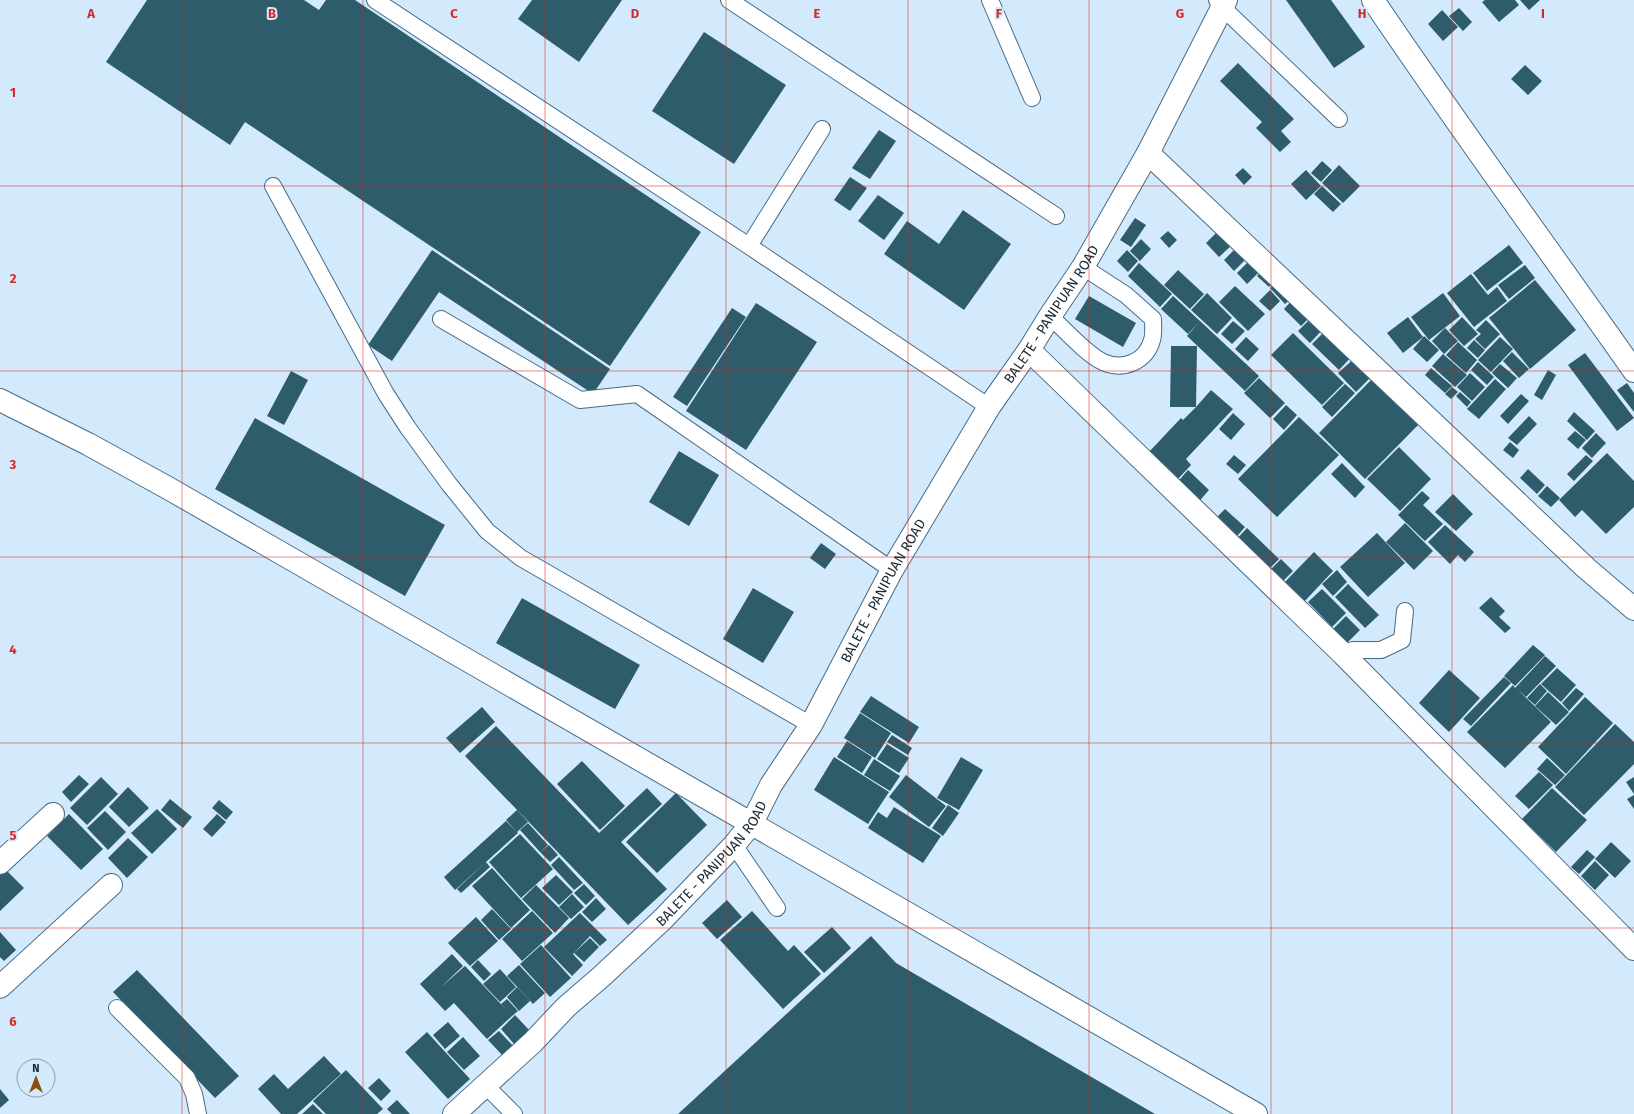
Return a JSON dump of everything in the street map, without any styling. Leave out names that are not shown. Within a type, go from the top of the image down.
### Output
[{"type":"street","points":[[1373,0],[1433,89],[1634,370]]},
{"type":"street","name":"BALETE - PANIPUAN ROAD","points":[[454,1114],[533,1042],[566,1007],[602,976],[663,919],[734,845],[752,823],[771,785],[811,725],[892,570],[989,407],[1029,350],[1083,267],[1148,153],[1221,2]]},
{"type":"street","points":[[1148,153],[1580,563],[1634,609]]},
{"type":"street","points":[[1029,350],[1343,654],[1634,949]]},
{"type":"street","points":[[0,400],[88,444],[161,485],[752,823],[1256,1114]]},
{"type":"street","points":[[0,863],[53,814]]},
{"type":"street","points":[[0,987],[111,884]]},
{"type":"lane","points":[[375,0],[749,246],[989,407]]},
{"type":"lane","points":[[729,0],[1056,216]]},
{"type":"lane","points":[[990,0],[1032,98]]},
{"type":"lane","points":[[1221,2],[1340,119]]},
{"type":"lane","points":[[749,246],[822,129]]},
{"type":"lane","points":[[273,186],[386,394],[448,484],[487,531],[521,558],[811,725]]},
{"type":"lane","points":[[1050,316],[1089,353],[1103,362],[1119,366],[1135,363],[1144,355],[1153,340],[1153,319],[1126,295],[1083,267]]},
{"type":"lane","points":[[441,319],[580,400],[637,394],[892,570]]},
{"type":"lane","points":[[1343,654],[1353,650],[1381,650],[1402,640],[1405,611]]},
{"type":"lane","points":[[734,845],[777,908]]},
{"type":"lane","points":[[117,1008],[187,1078],[194,1094],[198,1114]]},
{"type":"lane","points":[[486,1086],[514,1114]]},
{"type":"building","points":[[147,0],[304,0],[319,10],[326,0],[355,0],[701,232],[610,366],[245,122],[230,145],[106,62]]},
{"type":"building","points":[[532,0],[622,0],[579,62],[518,19]]},
{"type":"building","points":[[1286,0],[1331,0],[1365,47],[1334,68]]},
{"type":"building","points":[[1485,0],[1515,0],[1519,5],[1499,22],[1482,2]]},
{"type":"building","points":[[1520,0],[1540,0],[1529,10]]},
{"type":"building","points":[[1459,8],[1472,22],[1463,31],[1449,16]]},
{"type":"building","points":[[1442,10],[1458,27],[1443,41],[1428,24]]},
{"type":"building","points":[[704,32],[786,85],[734,164],[652,111]]},
{"type":"building","points":[[1238,63],[1294,119],[1281,131],[1291,142],[1280,152],[1256,128],[1262,122],[1220,81]]},
{"type":"building","points":[[1525,65],[1542,81],[1528,95],[1511,79]]},
{"type":"building","points":[[879,130],[896,141],[870,179],[852,168]]},
{"type":"building","points":[[1322,161],[1332,170],[1321,182],[1311,173]]},
{"type":"building","points":[[1339,165],[1360,186],[1343,203],[1322,183]]},
{"type":"building","points":[[1243,168],[1252,177],[1244,185],[1235,175]]},
{"type":"building","points":[[1306,170],[1321,186],[1306,200],[1291,184]]},
{"type":"building","points":[[850,177],[867,188],[850,211],[834,200]]},
{"type":"building","points":[[1322,186],[1341,204],[1333,212],[1314,194]]},
{"type":"building","points":[[878,195],[904,213],[884,240],[858,221]]},
{"type":"building","points":[[963,210],[1011,244],[964,310],[884,254],[907,221],[939,244]]},
{"type":"building","points":[[1135,218],[1146,225],[1131,247],[1120,240]]},
{"type":"building","points":[[1219,230],[1233,244],[1219,257],[1206,243]]},
{"type":"building","points":[[1168,231],[1177,240],[1169,248],[1160,238]]},
{"type":"building","points":[[1141,239],[1151,249],[1140,261],[1130,251]]},
{"type":"building","points":[[1509,245],[1523,263],[1487,291],[1473,273]]},
{"type":"building","points":[[1237,247],[1247,258],[1234,271],[1224,260]]},
{"type":"building","points":[[432,250],[610,369],[593,394],[439,292],[392,361],[368,345]]},
{"type":"building","points":[[1127,250],[1138,261],[1128,272],[1117,261]]},
{"type":"building","points":[[1251,259],[1262,269],[1247,284],[1237,273]]},
{"type":"building","points":[[1139,263],[1172,294],[1160,307],[1128,276]]},
{"type":"building","points":[[1525,265],[1535,278],[1509,299],[1498,285]]},
{"type":"building","points":[[1265,268],[1277,279],[1269,287],[1257,276]]},
{"type":"building","points":[[1178,270],[1204,294],[1190,309],[1164,285]]},
{"type":"building","points":[[1471,274],[1488,295],[1497,287],[1507,301],[1474,327],[1447,293]]},
{"type":"building","points":[[1279,280],[1294,296],[1285,304],[1270,288]]},
{"type":"building","points":[[1535,280],[1576,330],[1530,369],[1489,318]]},
{"type":"building","points":[[1235,286],[1265,314],[1248,331],[1219,302]]},
{"type":"building","points":[[1270,290],[1280,301],[1270,311],[1259,301]]},
{"type":"building","points":[[1207,293],[1232,318],[1217,334],[1191,310]]},
{"type":"building","points":[[1443,293],[1460,316],[1429,340],[1411,317]]},
{"type":"building","points":[[1089,296],[1136,323],[1123,347],[1075,319]]},
{"type":"building","points":[[1173,296],[1200,321],[1188,334],[1161,309]]},
{"type":"building","points":[[1295,297],[1312,315],[1301,326],[1284,309]]},
{"type":"building","points":[[756,303],[817,342],[746,450],[686,411]]},
{"type":"building","points":[[732,308],[746,317],[687,406],[673,397]]},
{"type":"building","points":[[1408,317],[1423,337],[1403,353],[1387,333]]},
{"type":"building","points":[[1462,317],[1478,334],[1464,346],[1449,330]]},
{"type":"building","points":[[1311,318],[1323,329],[1310,343],[1298,331]]},
{"type":"building","points":[[1486,320],[1500,334],[1485,349],[1475,339],[1481,334],[1476,330]]},
{"type":"building","points":[[1200,321],[1259,376],[1245,391],[1187,336]]},
{"type":"building","points":[[1233,321],[1245,331],[1232,344],[1221,334]]},
{"type":"building","points":[[1328,328],[1354,354],[1339,370],[1312,344]]},
{"type":"building","points":[[1445,328],[1458,341],[1444,354],[1432,341]]},
{"type":"building","points":[[1293,333],[1344,383],[1322,405],[1271,355]]},
{"type":"building","points":[[1424,336],[1439,350],[1427,362],[1413,349]]},
{"type":"building","points":[[1246,337],[1259,349],[1248,361],[1235,349]]},
{"type":"building","points":[[1500,337],[1513,349],[1491,372],[1478,360]]},
{"type":"building","points":[[1474,340],[1485,350],[1478,358],[1467,348]]},
{"type":"building","points":[[1458,342],[1477,360],[1466,373],[1446,355]]},
{"type":"building","points":[[1171,346],[1197,346],[1196,407],[1170,407]]},
{"type":"building","points":[[1512,352],[1529,369],[1519,378],[1503,361]]},
{"type":"building","points":[[1585,353],[1634,418],[1617,431],[1568,365]]},
{"type":"building","points":[[1443,354],[1467,375],[1455,387],[1432,366]]},
{"type":"building","points":[[1356,357],[1373,375],[1356,392],[1338,373]]},
{"type":"building","points":[[1478,362],[1494,377],[1487,385],[1471,370]]},
{"type":"building","points":[[1500,364],[1517,378],[1508,388],[1492,373]]},
{"type":"building","points":[[1431,368],[1452,386],[1445,393],[1425,375]]},
{"type":"building","points":[[1548,370],[1556,375],[1542,400],[1534,395]]},
{"type":"building","points":[[291,371],[308,380],[284,425],[267,416]]},
{"type":"building","points":[[1470,373],[1485,387],[1472,401],[1457,387]]},
{"type":"building","points":[[1259,378],[1285,403],[1270,418],[1244,393]]},
{"type":"building","points":[[1373,378],[1420,423],[1365,479],[1319,433]]},
{"type":"building","points":[[1495,379],[1506,389],[1479,419],[1467,409]]},
{"type":"building","points":[[1627,383],[1634,393],[1634,412],[1617,390]]},
{"type":"building","points":[[1345,384],[1355,393],[1332,417],[1322,407]]},
{"type":"building","points":[[1452,387],[1458,392],[1451,399],[1445,394]]},
{"type":"building","points":[[1211,390],[1233,409],[1186,459],[1191,465],[1177,480],[1148,453],[1181,418],[1183,420]]},
{"type":"building","points":[[1460,392],[1471,402],[1467,407],[1456,396]]},
{"type":"building","points":[[1521,394],[1529,401],[1508,424],[1500,416]]},
{"type":"building","points":[[1286,405],[1297,415],[1284,430],[1273,419]]},
{"type":"building","points":[[1574,412],[1595,431],[1587,440],[1567,421]]},
{"type":"building","points":[[1233,413],[1245,424],[1231,440],[1219,429]]},
{"type":"building","points":[[1529,416],[1537,424],[1517,445],[1508,438]]},
{"type":"building","points":[[1299,417],[1339,455],[1277,517],[1238,479]]},
{"type":"building","points":[[255,418],[445,525],[405,596],[215,489]]},
{"type":"building","points":[[1575,431],[1586,440],[1578,449],[1567,439]]},
{"type":"building","points":[[1596,433],[1606,443],[1592,458],[1582,448]]},
{"type":"building","points":[[1510,442],[1519,450],[1513,458],[1503,450]]},
{"type":"building","points":[[1399,447],[1431,479],[1400,511],[1367,479]]},
{"type":"building","points":[[679,451],[719,475],[689,526],[649,502]]},
{"type":"building","points":[[1607,453],[1634,481],[1634,507],[1606,534],[1582,510],[1575,517],[1559,500]]},
{"type":"building","points":[[1234,455],[1246,465],[1238,474],[1226,464]]},
{"type":"building","points":[[1586,455],[1593,461],[1574,481],[1567,474]]},
{"type":"building","points":[[1342,463],[1365,487],[1355,498],[1331,474]]},
{"type":"building","points":[[1528,469],[1545,485],[1537,494],[1520,478]]},
{"type":"building","points":[[1188,470],[1209,490],[1196,505],[1175,485]]},
{"type":"building","points":[[1547,486],[1560,498],[1551,507],[1538,496]]},
{"type":"building","points":[[1422,491],[1430,498],[1423,505],[1443,524],[1425,541],[1398,515]]},
{"type":"building","points":[[1453,494],[1473,514],[1456,531],[1435,512]]},
{"type":"building","points":[[1225,509],[1245,527],[1232,542],[1211,523]]},
{"type":"building","points":[[1405,523],[1433,551],[1414,570],[1386,542]]},
{"type":"building","points":[[1445,525],[1474,552],[1465,562],[1458,555],[1450,564],[1428,542]]},
{"type":"building","points":[[1247,528],[1279,559],[1265,573],[1233,543]]},
{"type":"building","points":[[1377,533],[1405,563],[1368,597],[1340,567]]},
{"type":"building","points":[[821,543],[836,554],[825,569],[810,558]]},
{"type":"building","points":[[1314,552],[1333,571],[1303,603],[1283,584]]},
{"type":"building","points":[[1281,559],[1293,571],[1278,586],[1266,574]]},
{"type":"building","points":[[1337,570],[1347,582],[1333,596],[1322,584]]},
{"type":"building","points":[[1348,584],[1379,615],[1365,628],[1335,597]]},
{"type":"building","points":[[753,588],[794,612],[763,663],[723,639]]},
{"type":"building","points":[[1322,589],[1346,613],[1332,627],[1308,602]]},
{"type":"building","points":[[1491,597],[1505,611],[1499,617],[1511,628],[1505,633],[1479,608]]},
{"type":"building","points":[[522,598],[640,665],[615,709],[496,643]]},
{"type":"building","points":[[1346,616],[1360,630],[1346,644],[1332,630]]},
{"type":"building","points":[[1533,645],[1545,655],[1515,686],[1504,676]]},
{"type":"building","points":[[1545,656],[1556,666],[1526,697],[1517,689],[1551,722],[1505,768],[1467,732],[1513,685],[1515,688]]},
{"type":"building","points":[[1557,668],[1576,685],[1561,702],[1541,684]]},
{"type":"building","points":[[1449,670],[1480,698],[1449,732],[1419,703]]},
{"type":"building","points":[[1504,677],[1511,683],[1471,726],[1463,719]]},
{"type":"building","points":[[1540,684],[1547,691],[1535,705],[1527,698]]},
{"type":"building","points":[[1576,688],[1584,694],[1569,711],[1562,703]]},
{"type":"building","points":[[1548,692],[1569,712],[1556,725],[1535,706]]},
{"type":"building","points":[[871,696],[919,727],[909,743],[860,712]]},
{"type":"building","points":[[1585,697],[1613,723],[1566,774],[1538,747]]},
{"type":"building","points":[[482,707],[495,722],[460,753],[446,738]]},
{"type":"building","points":[[860,713],[891,733],[875,758],[844,738]]},
{"type":"building","points":[[1615,724],[1634,742],[1634,764],[1584,815],[1555,787]]},
{"type":"building","points":[[496,726],[599,833],[647,788],[662,804],[621,842],[667,889],[628,925],[465,756]]},
{"type":"building","points":[[892,735],[912,748],[908,755],[887,742]]},
{"type":"building","points":[[847,741],[872,757],[862,773],[837,757]]},
{"type":"building","points":[[887,744],[909,758],[899,773],[877,759]]},
{"type":"building","points":[[834,757],[889,792],[868,824],[814,790]]},
{"type":"building","points":[[961,757],[983,770],[959,810],[937,798]]},
{"type":"building","points":[[1547,758],[1565,775],[1555,785],[1537,769]]},
{"type":"building","points":[[874,759],[900,776],[890,791],[864,775]]},
{"type":"building","points":[[582,761],[625,806],[600,830],[557,784]]},
{"type":"building","points":[[1539,772],[1553,785],[1529,809],[1515,796]]},
{"type":"building","points":[[79,775],[89,784],[71,802],[62,792]]},
{"type":"building","points":[[906,775],[946,806],[929,827],[889,797]]},
{"type":"building","points":[[101,777],[118,794],[87,825],[70,808]]},
{"type":"building","points":[[1634,777],[1634,794],[1626,782]]},
{"type":"building","points":[[128,787],[149,808],[129,827],[109,807]]},
{"type":"building","points":[[1552,788],[1587,820],[1556,852],[1522,819]]},
{"type":"building","points":[[676,793],[707,825],[657,873],[626,842]]},
{"type":"building","points":[[1634,795],[1634,809],[1627,799]]},
{"type":"building","points":[[170,799],[192,817],[183,828],[161,810]]},
{"type":"building","points":[[219,800],[233,812],[226,820],[212,808]]},
{"type":"building","points":[[948,805],[959,813],[943,836],[932,828]]},
{"type":"building","points":[[894,807],[941,836],[923,863],[868,828],[878,812],[887,818]]},
{"type":"building","points":[[157,809],[177,829],[152,854],[131,833]]},
{"type":"building","points":[[517,810],[528,822],[517,832],[506,820]]},
{"type":"building","points":[[105,811],[126,832],[108,850],[87,828]]},
{"type":"building","points":[[69,814],[103,849],[81,870],[47,836]]},
{"type":"building","points":[[217,814],[226,822],[212,837],[203,829]]},
{"type":"building","points":[[506,821],[518,833],[455,890],[444,877]]},
{"type":"building","points":[[528,823],[548,845],[540,852],[520,830]]},
{"type":"building","points":[[520,834],[553,869],[521,898],[489,862]]},
{"type":"building","points":[[128,838],[148,857],[127,878],[108,858]]},
{"type":"building","points":[[1611,842],[1631,861],[1615,878],[1595,859]]},
{"type":"building","points":[[549,845],[558,855],[550,862],[540,852]]},
{"type":"building","points":[[1587,850],[1595,857],[1579,874],[1571,867]]},
{"type":"building","points":[[559,857],[583,883],[574,890],[551,865]]},
{"type":"building","points":[[1595,861],[1609,875],[1595,890],[1581,876]]},
{"type":"building","points":[[486,862],[490,867],[461,893],[457,889]]},
{"type":"building","points":[[3,867],[24,888],[0,911],[0,870]]},
{"type":"building","points":[[492,868],[530,910],[511,928],[472,886]]},
{"type":"building","points":[[556,875],[573,892],[559,905],[542,888]]},
{"type":"building","points":[[584,884],[595,896],[586,905],[574,893]]},
{"type":"building","points":[[536,885],[569,918],[555,933],[522,899]]},
{"type":"building","points":[[572,894],[584,907],[571,919],[559,907]]},
{"type":"building","points":[[596,898],[606,909],[592,922],[582,912]]},
{"type":"building","points":[[727,900],[742,917],[717,939],[702,923]]},
{"type":"building","points":[[492,909],[511,929],[499,940],[481,920]]},
{"type":"building","points":[[532,911],[553,933],[522,961],[502,939]]},
{"type":"building","points":[[752,911],[788,951],[794,945],[821,974],[783,1009],[720,940]]},
{"type":"building","points":[[580,913],[607,940],[600,946],[590,936],[573,954],[583,965],[572,976],[544,947]]},
{"type":"building","points":[[476,917],[498,941],[470,966],[448,943]]},
{"type":"building","points":[[832,927],[851,948],[824,973],[804,952]]},
{"type":"building","points":[[0,932],[16,950],[4,961],[0,957]]},
{"type":"building","points":[[871,936],[896,963],[1155,1114],[678,1114]]},
{"type":"building","points":[[590,938],[599,947],[584,962],[574,953]]},
{"type":"building","points":[[541,945],[571,978],[550,997],[520,964]]},
{"type":"building","points":[[452,954],[463,966],[440,988],[465,966],[512,1016],[487,1039],[454,1003],[445,1011],[420,984]]},
{"type":"building","points":[[478,960],[491,974],[484,981],[471,967]]},
{"type":"building","points":[[519,965],[545,993],[533,1004],[507,976]]},
{"type":"building","points":[[500,969],[516,987],[500,1002],[483,984]]},
{"type":"building","points":[[137,970],[239,1076],[215,1098],[113,992]]},
{"type":"building","points":[[517,987],[530,1001],[519,1011],[507,997]]},
{"type":"building","points":[[507,999],[518,1011],[512,1016],[501,1004]]},
{"type":"building","points":[[515,1015],[530,1031],[515,1045],[501,1029]]},
{"type":"building","points":[[448,1022],[460,1036],[445,1049],[433,1035]]},
{"type":"building","points":[[499,1031],[514,1047],[504,1057],[488,1040]]},
{"type":"building","points":[[427,1032],[470,1079],[448,1099],[405,1052]]},
{"type":"building","points":[[463,1037],[480,1056],[464,1070],[447,1052]]},
{"type":"building","points":[[324,1056],[341,1074],[297,1114],[281,1114],[258,1089],[274,1074],[288,1089]]},
{"type":"building","points":[[346,1070],[383,1109],[377,1114],[326,1114],[313,1101]]},
{"type":"building","points":[[379,1078],[391,1091],[381,1101],[368,1088]]},
{"type":"building","points":[[0,1089],[9,1100],[0,1108]]},
{"type":"building","points":[[397,1100],[410,1114],[392,1114],[387,1109]]},
{"type":"building","points":[[313,1104],[323,1114],[302,1114]]}]
